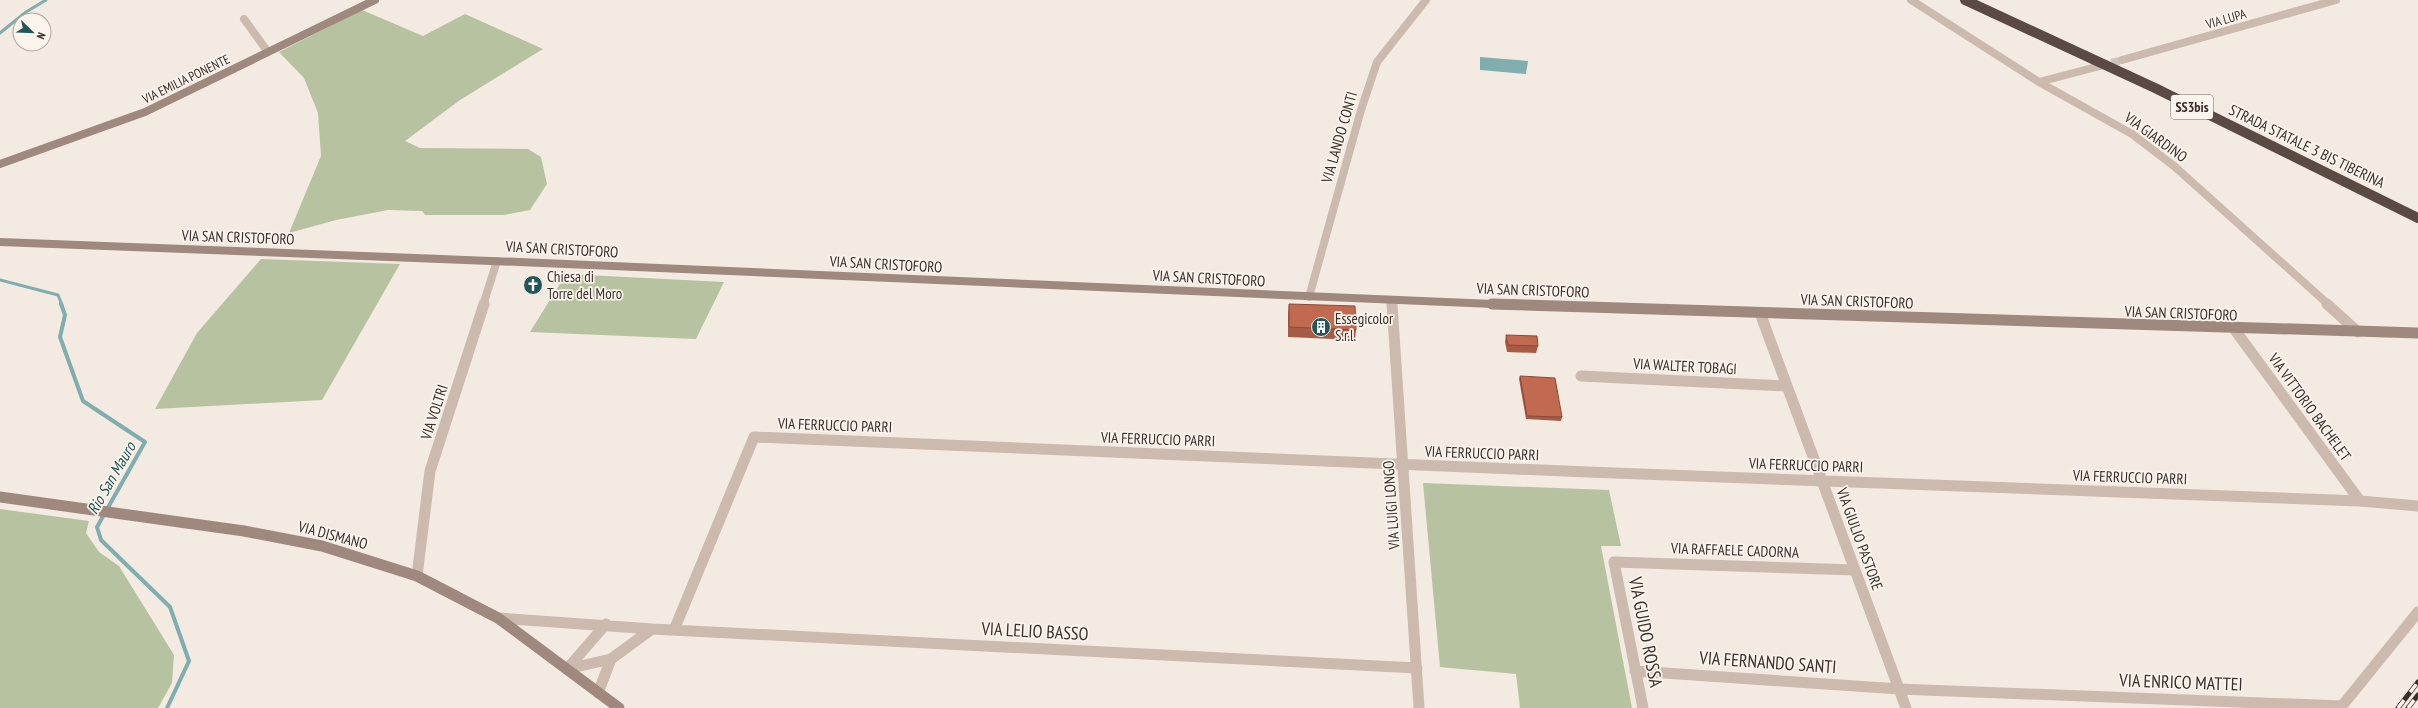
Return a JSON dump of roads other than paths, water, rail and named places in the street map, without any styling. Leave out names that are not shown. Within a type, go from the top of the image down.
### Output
[{"type":"highway","name":"STRADA STATALE 3 BIS TIBERINA","points":[[1965,0],[2155,88],[2418,218]]},
{"type":"highway","name":"STRADA STATALE 3 BIS TIBERINA","points":[[1977,0],[2072,43],[2418,211]]},
{"type":"street","name":"VIA EMILIA PONENTE","points":[[0,164],[144,112],[375,0]]},
{"type":"street","name":"VIA LANDO CONTI","points":[[1309,297],[1361,110],[1376,62],[1426,0]]},
{"type":"street","name":"VIA GIARDINO","points":[[1911,0],[2039,82],[2132,134],[2162,157],[2358,332]]},
{"type":"street","name":"VIA LUPA","points":[[2122,60],[2336,0]]},
{"type":"street","points":[[244,19],[268,52]]},
{"type":"street","points":[[2039,82],[2100,66]]},
{"type":"street","name":"VIA SAN CRISTOFORO","points":[[0,242],[497,261],[1392,301],[1760,312],[2235,330],[2418,333]]},
{"type":"street","name":"VIA VOLTRI","points":[[417,576],[430,471],[443,435],[497,261]]},
{"type":"street","name":"VIA LUIGI LONGO","points":[[1392,301],[1419,708]]},
{"type":"street","name":"VIA GIULIO PASTORE","points":[[1760,312],[1906,708]]},
{"type":"street","name":"VIA VITTORIO BACHELET","points":[[2235,330],[2360,501]]},
{"type":"street","name":"VIA WALTER TOBAGI","points":[[1581,376],[1788,386]]},
{"type":"street","name":"VIA FERRUCCIO PARRI","points":[[674,630],[754,437],[2360,501],[2418,506]]},
{"type":"street","name":"VIA DISMANO","points":[[0,497],[95,509],[244,531],[322,546],[417,576],[498,618],[620,708]]},
{"type":"street","name":"VIA RAFFAELE CADORNA","points":[[1614,562],[1855,570]]},
{"type":"street","name":"VIA GUIDO ROSSA","points":[[1614,562],[1643,708]]},
{"type":"street","name":"VIA ENRICO MATTEI","points":[[1899,689],[2342,706],[2418,612]]},
{"type":"street","name":"VIA LELIO BASSO","points":[[498,618],[606,624],[652,629],[1416,668]]},
{"type":"street","points":[[567,670],[606,624]]},
{"type":"street","points":[[567,670],[612,659],[652,629]]},
{"type":"street","points":[[598,693],[612,659]]},
{"type":"street","name":"VIA FERNANDO SANTI","points":[[1635,671],[1899,689]]},
{"type":"water","points":[[1480,57],[1528,61],[1526,74],[1480,70]]},
{"type":"waterway","points":[[0,33],[26,12],[46,0]]},
{"type":"waterway","name":"Rio San Mauro","points":[[0,280],[58,295],[62,305]]},
{"type":"waterway","name":"Rio San Mauro","points":[[61,304],[65,315],[60,337],[83,401],[145,442],[97,527],[101,540],[170,607],[189,661],[167,708]]},
{"type":"tunnel","points":[[2100,66],[2122,60]]},
{"type":"railway","points":[[2398,708],[2418,682]]},
{"type":"railway","points":[[2408,708],[2418,695]]},
{"type":"place","name":"Chiesa di Torre del Moro","points":[[533,285]]},
{"type":"place","name":"Essegicolor S.r.l.","points":[[1321,327]]}]
